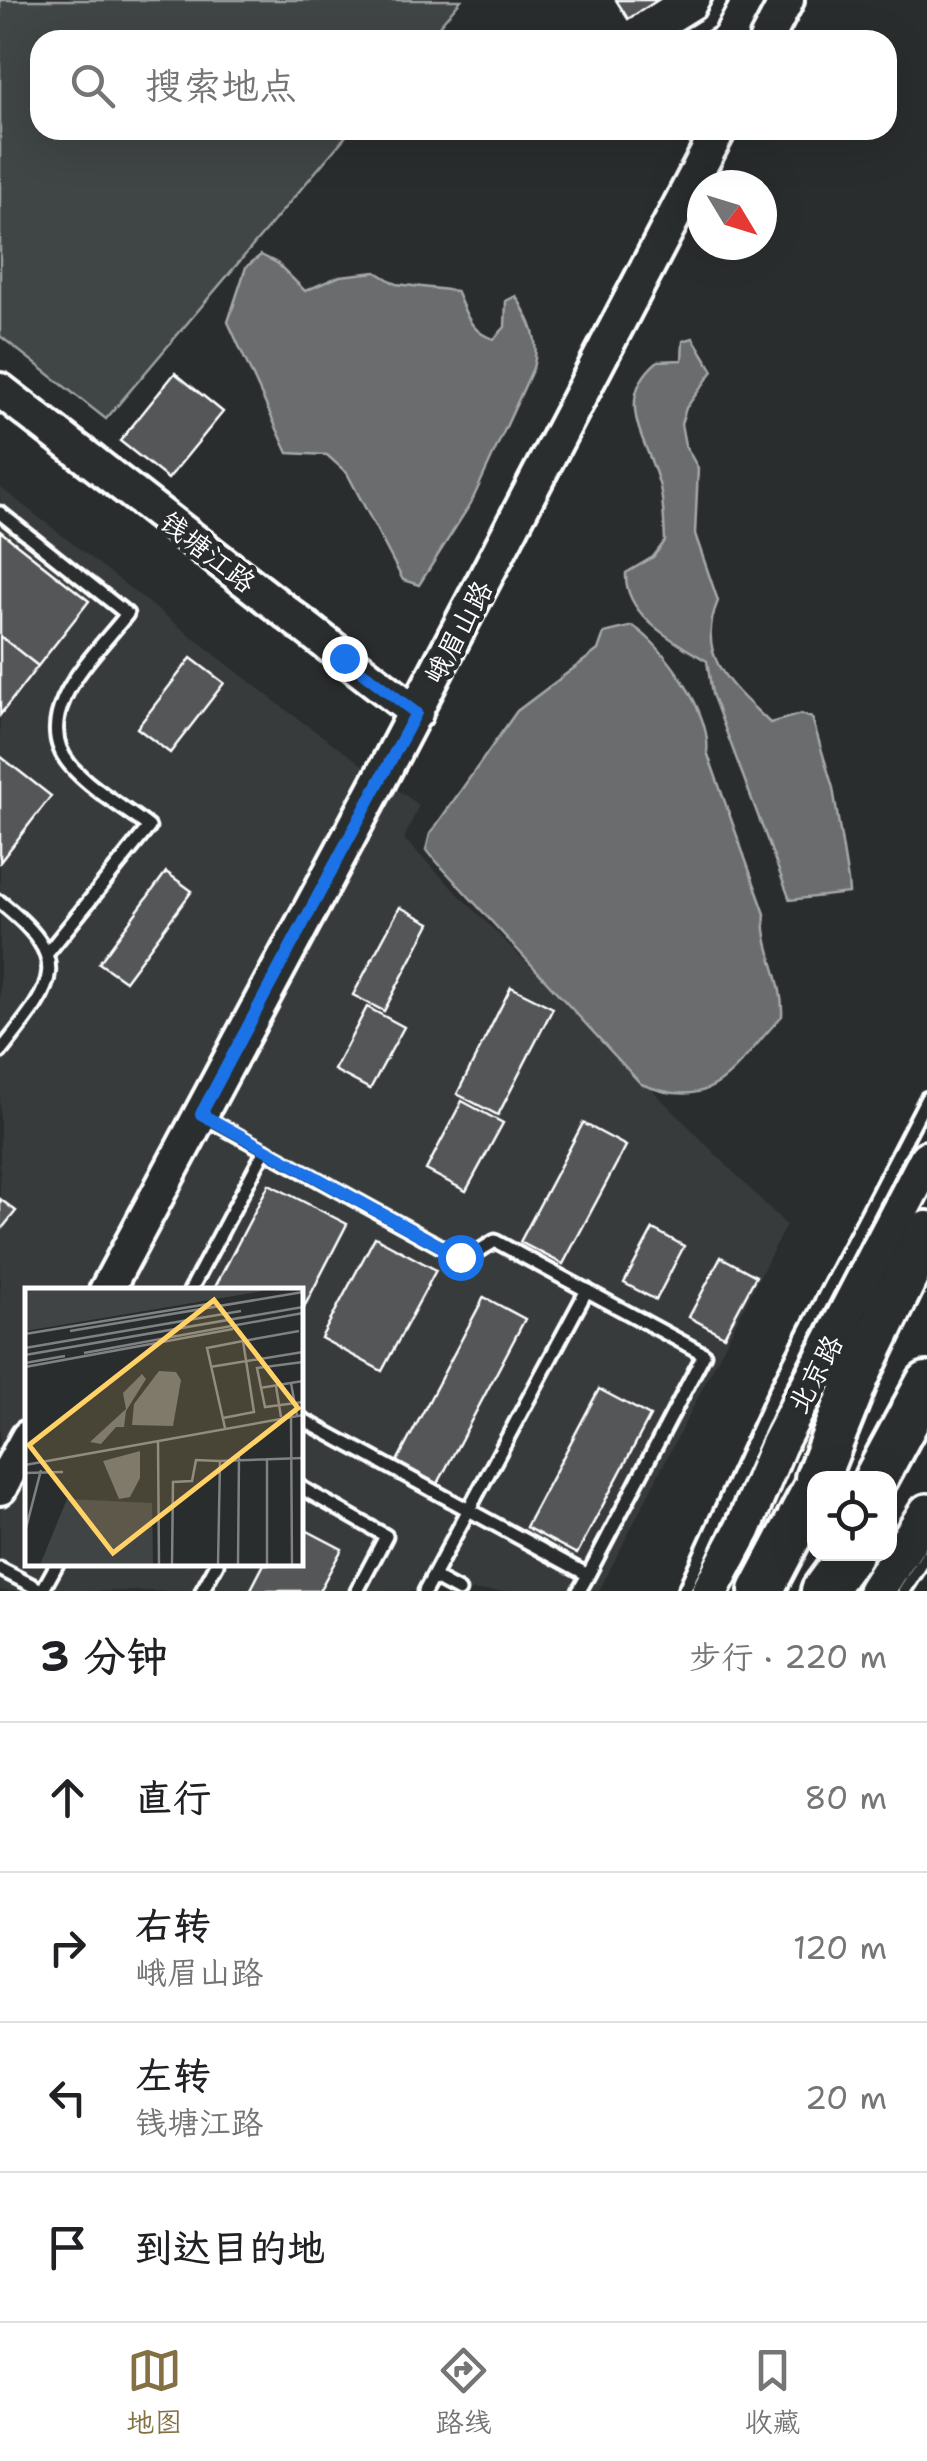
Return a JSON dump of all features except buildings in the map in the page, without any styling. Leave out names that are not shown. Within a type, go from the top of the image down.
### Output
[{"type":"highway","points":[[821,1471],[858,1375],[927,1233]]},
{"type":"highway","points":[[823,1471],[927,1280]]},
{"type":"highway","points":[[880,1471],[927,1384]]},
{"type":"highway","points":[[897,1489],[927,1445]]},
{"type":"highway","points":[[761,1591],[807,1502]]},
{"type":"highway","points":[[815,1591],[831,1561]]},
{"type":"highway","points":[[822,1591],[845,1561]]},
{"type":"main road","name":"北京路","points":[[710,1591],[743,1529],[778,1445],[927,1159]]},
{"type":"main road","points":[[876,1591],[923,1537]]},
{"type":"street","points":[[771,30],[787,0]]},
{"type":"street","name":"峨眉山路","points":[[108,1288],[416,713],[714,140]]},
{"type":"street","name":"钱塘江路","points":[[0,390],[416,713]]},
{"type":"street","points":[[0,1488],[24,1453]]},
{"type":"lane","points":[[696,30],[709,22],[721,0]]},
{"type":"lane","points":[[0,513],[127,614],[64,696],[55,718],[58,742],[70,765],[149,828],[49,951]]},
{"type":"lane","points":[[0,902],[30,926],[49,951],[49,974],[37,1005],[0,1052]]},
{"type":"lane","points":[[684,1591],[768,1404],[927,1098]]},
{"type":"lane","points":[[201,1114],[460,1257],[474,1254],[495,1240],[704,1354],[580,1591]]},
{"type":"lane","points":[[192,1288],[265,1150]]},
{"type":"lane","points":[[425,1591],[588,1290]]},
{"type":"lane","points":[[302,1419],[588,1574]]},
{"type":"lane","points":[[302,1488],[386,1536],[357,1591]]},
{"type":"lane","points":[[904,1591],[923,1537]]},
{"type":"lane","points":[[0,1569],[43,1591],[56,1566]]},
{"type":"lane","points":[[202,1591],[214,1566]]},
{"type":"lane","points":[[432,1577],[459,1591]]},
{"type":"shaded area","points":[[0,0],[461,0],[436,30],[30,30],[30,140],[343,140],[106,419],[0,336]]},
{"type":"shaded area","points":[[261,255],[277,263],[305,291],[340,276],[376,272],[396,284],[456,291],[474,326],[494,339],[505,327],[506,301],[516,296],[526,313],[535,339],[533,368],[471,503],[419,585],[403,580],[347,473],[327,455],[288,453],[228,322],[246,267]]},
{"type":"shaded area","points":[[693,338],[713,371],[686,408],[681,424],[685,445],[698,468],[695,534],[718,601],[712,621],[714,654],[731,683],[770,723],[801,714],[812,718],[833,788],[849,893],[790,900],[712,694],[707,661],[642,615],[628,588],[626,573],[653,557],[665,541],[660,487],[637,421],[637,391],[658,361],[682,360],[683,341]]},
{"type":"shaded area","points":[[0,487],[290,713],[419,805],[404,839],[786,1225],[599,1591],[0,1591]]},
{"type":"shaded area","points":[[633,626],[684,682],[702,719],[707,752],[765,914],[766,938],[782,1002],[782,1016],[736,1068],[706,1090],[688,1094],[641,1084],[426,850],[430,834],[517,711],[598,650],[604,633]]},
{"type":"route","points":[[344,658],[416,713],[201,1114],[460,1257]]}]
